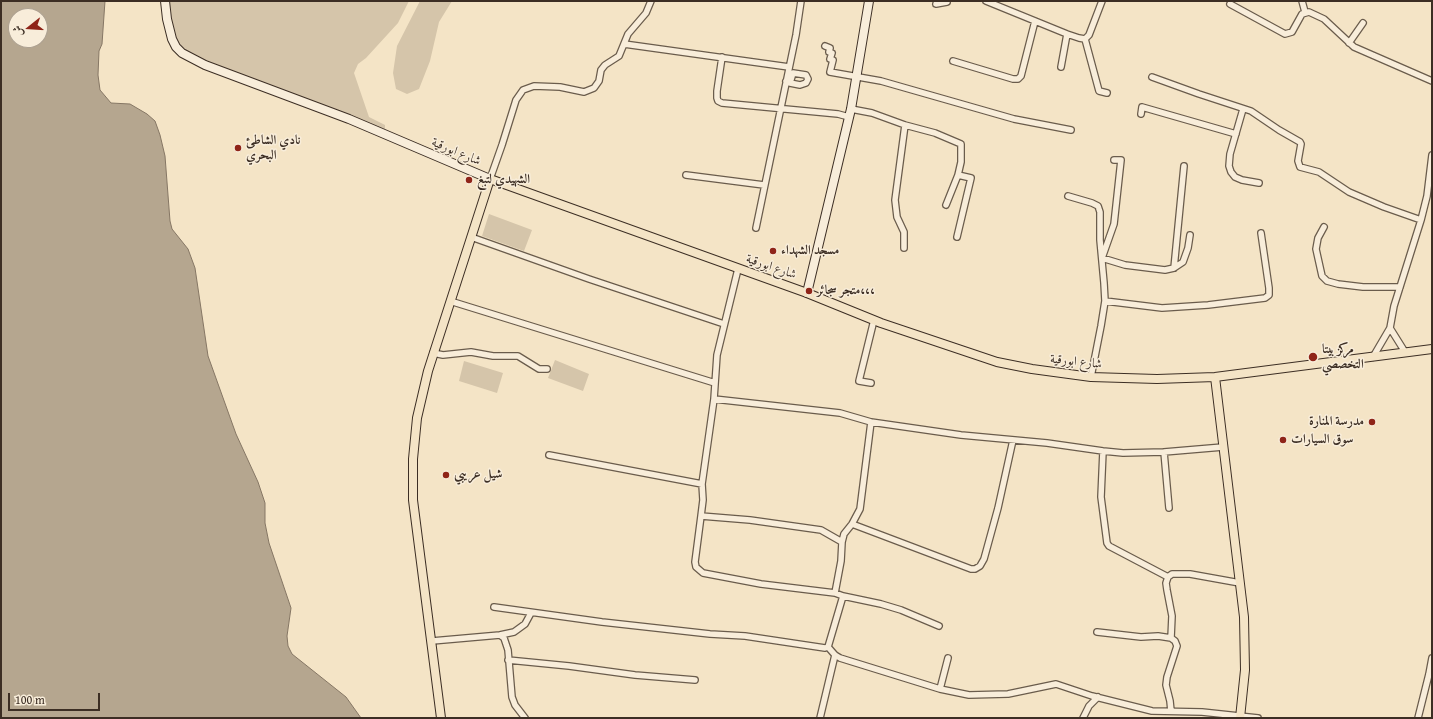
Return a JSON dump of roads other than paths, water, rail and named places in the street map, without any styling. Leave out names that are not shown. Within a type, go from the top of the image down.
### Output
[{"type":"main road","name":"شارع ابورقية","points":[[165,1],[167,19],[172,39],[176,47],[182,53],[205,65],[349,120],[490,179],[807,293],[874,320],[997,362],[1032,369],[1091,377],[1157,379],[1215,377],[1432,349]]},
{"type":"main road","points":[[807,293],[850,113],[869,1]]},
{"type":"main road","points":[[441,718],[413,500],[412,477],[417,418],[434,353],[490,179]]},
{"type":"main road","points":[[1215,377],[1244,617],[1245,670],[1240,717]]},
{"type":"street","points":[[490,179],[516,100],[523,90],[534,86],[560,87],[584,92],[594,88],[600,81],[601,70],[605,65],[619,56],[628,34],[646,14],[651,1]]},
{"type":"street","points":[[756,228],[780,108],[788,82],[789,67],[801,1]]},
{"type":"street","points":[[937,1],[936,4],[947,2]]},
{"type":"street","points":[[987,1],[1067,34],[1085,39]]},
{"type":"street","points":[[1085,39],[1089,35],[1102,1]]},
{"type":"street","points":[[1302,1],[1305,12]]},
{"type":"street","points":[[1230,4],[1285,34],[1292,32],[1302,14],[1305,12]]},
{"type":"street","points":[[1305,12],[1309,12],[1324,19],[1354,47],[1432,81]]},
{"type":"street","points":[[954,61],[1013,79],[1018,79],[1021,76],[1035,21]]},
{"type":"street","points":[[1349,43],[1363,22]]},
{"type":"street","points":[[1062,67],[1067,34]]},
{"type":"street","points":[[1085,39],[1099,91],[1107,93]]},
{"type":"street","points":[[624,44],[789,67]]},
{"type":"street","points":[[825,46],[830,48],[829,52],[832,53],[830,59],[833,60],[830,72],[895,85],[1014,119],[1071,130]]},
{"type":"street","points":[[722,57],[717,91],[718,101],[722,103],[838,114],[872,114],[935,133],[961,144],[961,162],[958,175],[946,205]]},
{"type":"street","points":[[1152,77],[1251,112],[1278,130],[1300,142],[1301,144],[1298,161],[1300,166],[1319,172],[1349,192],[1421,220]]},
{"type":"street","points":[[1141,114],[1142,107],[1236,134]]},
{"type":"street","points":[[1243,109],[1228,160],[1231,172],[1235,177],[1242,180],[1259,183]]},
{"type":"street","points":[[904,248],[904,232],[897,217],[895,200],[906,125]]},
{"type":"street","points":[[1373,357],[1390,328],[1394,306],[1430,196],[1432,155]]},
{"type":"street","points":[[1102,258],[1114,224],[1121,160],[1114,160]]},
{"type":"street","points":[[1174,268],[1184,166]]},
{"type":"street","points":[[686,175],[764,185]]},
{"type":"street","points":[[957,238],[971,178],[958,175]]},
{"type":"street","points":[[1068,196],[1098,206],[1100,212],[1105,301],[1091,377]]},
{"type":"street","points":[[1324,227],[1318,238],[1316,249],[1322,276],[1327,281],[1362,287],[1400,287]]},
{"type":"street","points":[[1105,301],[1162,308],[1208,305],[1264,298],[1269,295],[1269,288],[1261,233]]},
{"type":"street","points":[[1102,258],[1125,265],[1165,270],[1174,268],[1183,262],[1188,248],[1190,235]]},
{"type":"street","points":[[471,237],[589,279],[724,324]]},
{"type":"street","points":[[738,269],[717,355],[714,399],[702,484],[703,500],[695,562],[696,568],[703,574],[761,584],[835,592],[843,596],[901,610],[939,626]]},
{"type":"street","points":[[450,301],[715,383]]},
{"type":"street","points":[[871,383],[859,381],[874,320]]},
{"type":"street","points":[[1390,328],[1405,352]]},
{"type":"street","points":[[434,353],[443,355],[471,352],[493,356],[518,356],[539,369],[547,369]]},
{"type":"street","points":[[714,399],[840,413],[871,422],[961,435],[1047,443],[1123,453],[1164,452],[1223,447]]},
{"type":"street","points":[[835,592],[844,534],[852,524],[860,508],[871,422]]},
{"type":"street","points":[[852,524],[971,569],[975,569],[980,566],[984,558],[998,508],[1013,440]]},
{"type":"street","points":[[1103,451],[1101,497],[1107,543],[1109,546],[1168,577]]},
{"type":"street","points":[[1164,452],[1169,508]]},
{"type":"street","points":[[549,455],[702,484]]},
{"type":"street","points":[[701,516],[750,520],[821,530],[842,542]]},
{"type":"street","points":[[1171,638],[1172,616],[1166,582],[1168,577],[1172,574],[1190,574],[1240,583]]},
{"type":"street","points":[[828,647],[843,596]]},
{"type":"street","points":[[494,607],[531,613],[658,628],[745,636],[825,648],[828,647]]},
{"type":"street","points":[[432,641],[500,635],[514,632],[525,624],[531,613]]},
{"type":"street","points":[[1097,632],[1135,637],[1158,636],[1171,638],[1176,641],[1177,646],[1166,684],[1171,711]]},
{"type":"street","points":[[500,635],[504,638],[506,644],[512,682],[512,697],[515,705],[525,718]]},
{"type":"street","points":[[828,647],[840,658],[940,689],[969,695],[986,696],[1008,694],[1056,684],[1152,711],[1171,711],[1258,718]]},
{"type":"street","points":[[820,718],[835,655]]},
{"type":"street","points":[[940,689],[948,658]]},
{"type":"street","points":[[1418,718],[1432,658]]},
{"type":"street","points":[[508,660],[635,675],[695,680]]},
{"type":"street","points":[[1083,718],[1089,706],[1098,697]]},
{"type":"place","name":"نادي الشاطئ البحري","points":[[238,148]]},
{"type":"place","name":"الشهيدي لتبغ","points":[[469,180]]},
{"type":"place","name":"مسجد الشهداء","points":[[773,251]]},
{"type":"place","name":"متجر سجائر،،،","points":[[809,291]]},
{"type":"place","name":"مركز بيتا التخصصي","points":[[1313,357]]},
{"type":"place","name":"مدرسة المنارة","points":[[1372,422]]},
{"type":"place","name":"سوق السيارات","points":[[1283,440]]},
{"type":"place","name":"شيل عريبي","points":[[446,475]]}]
